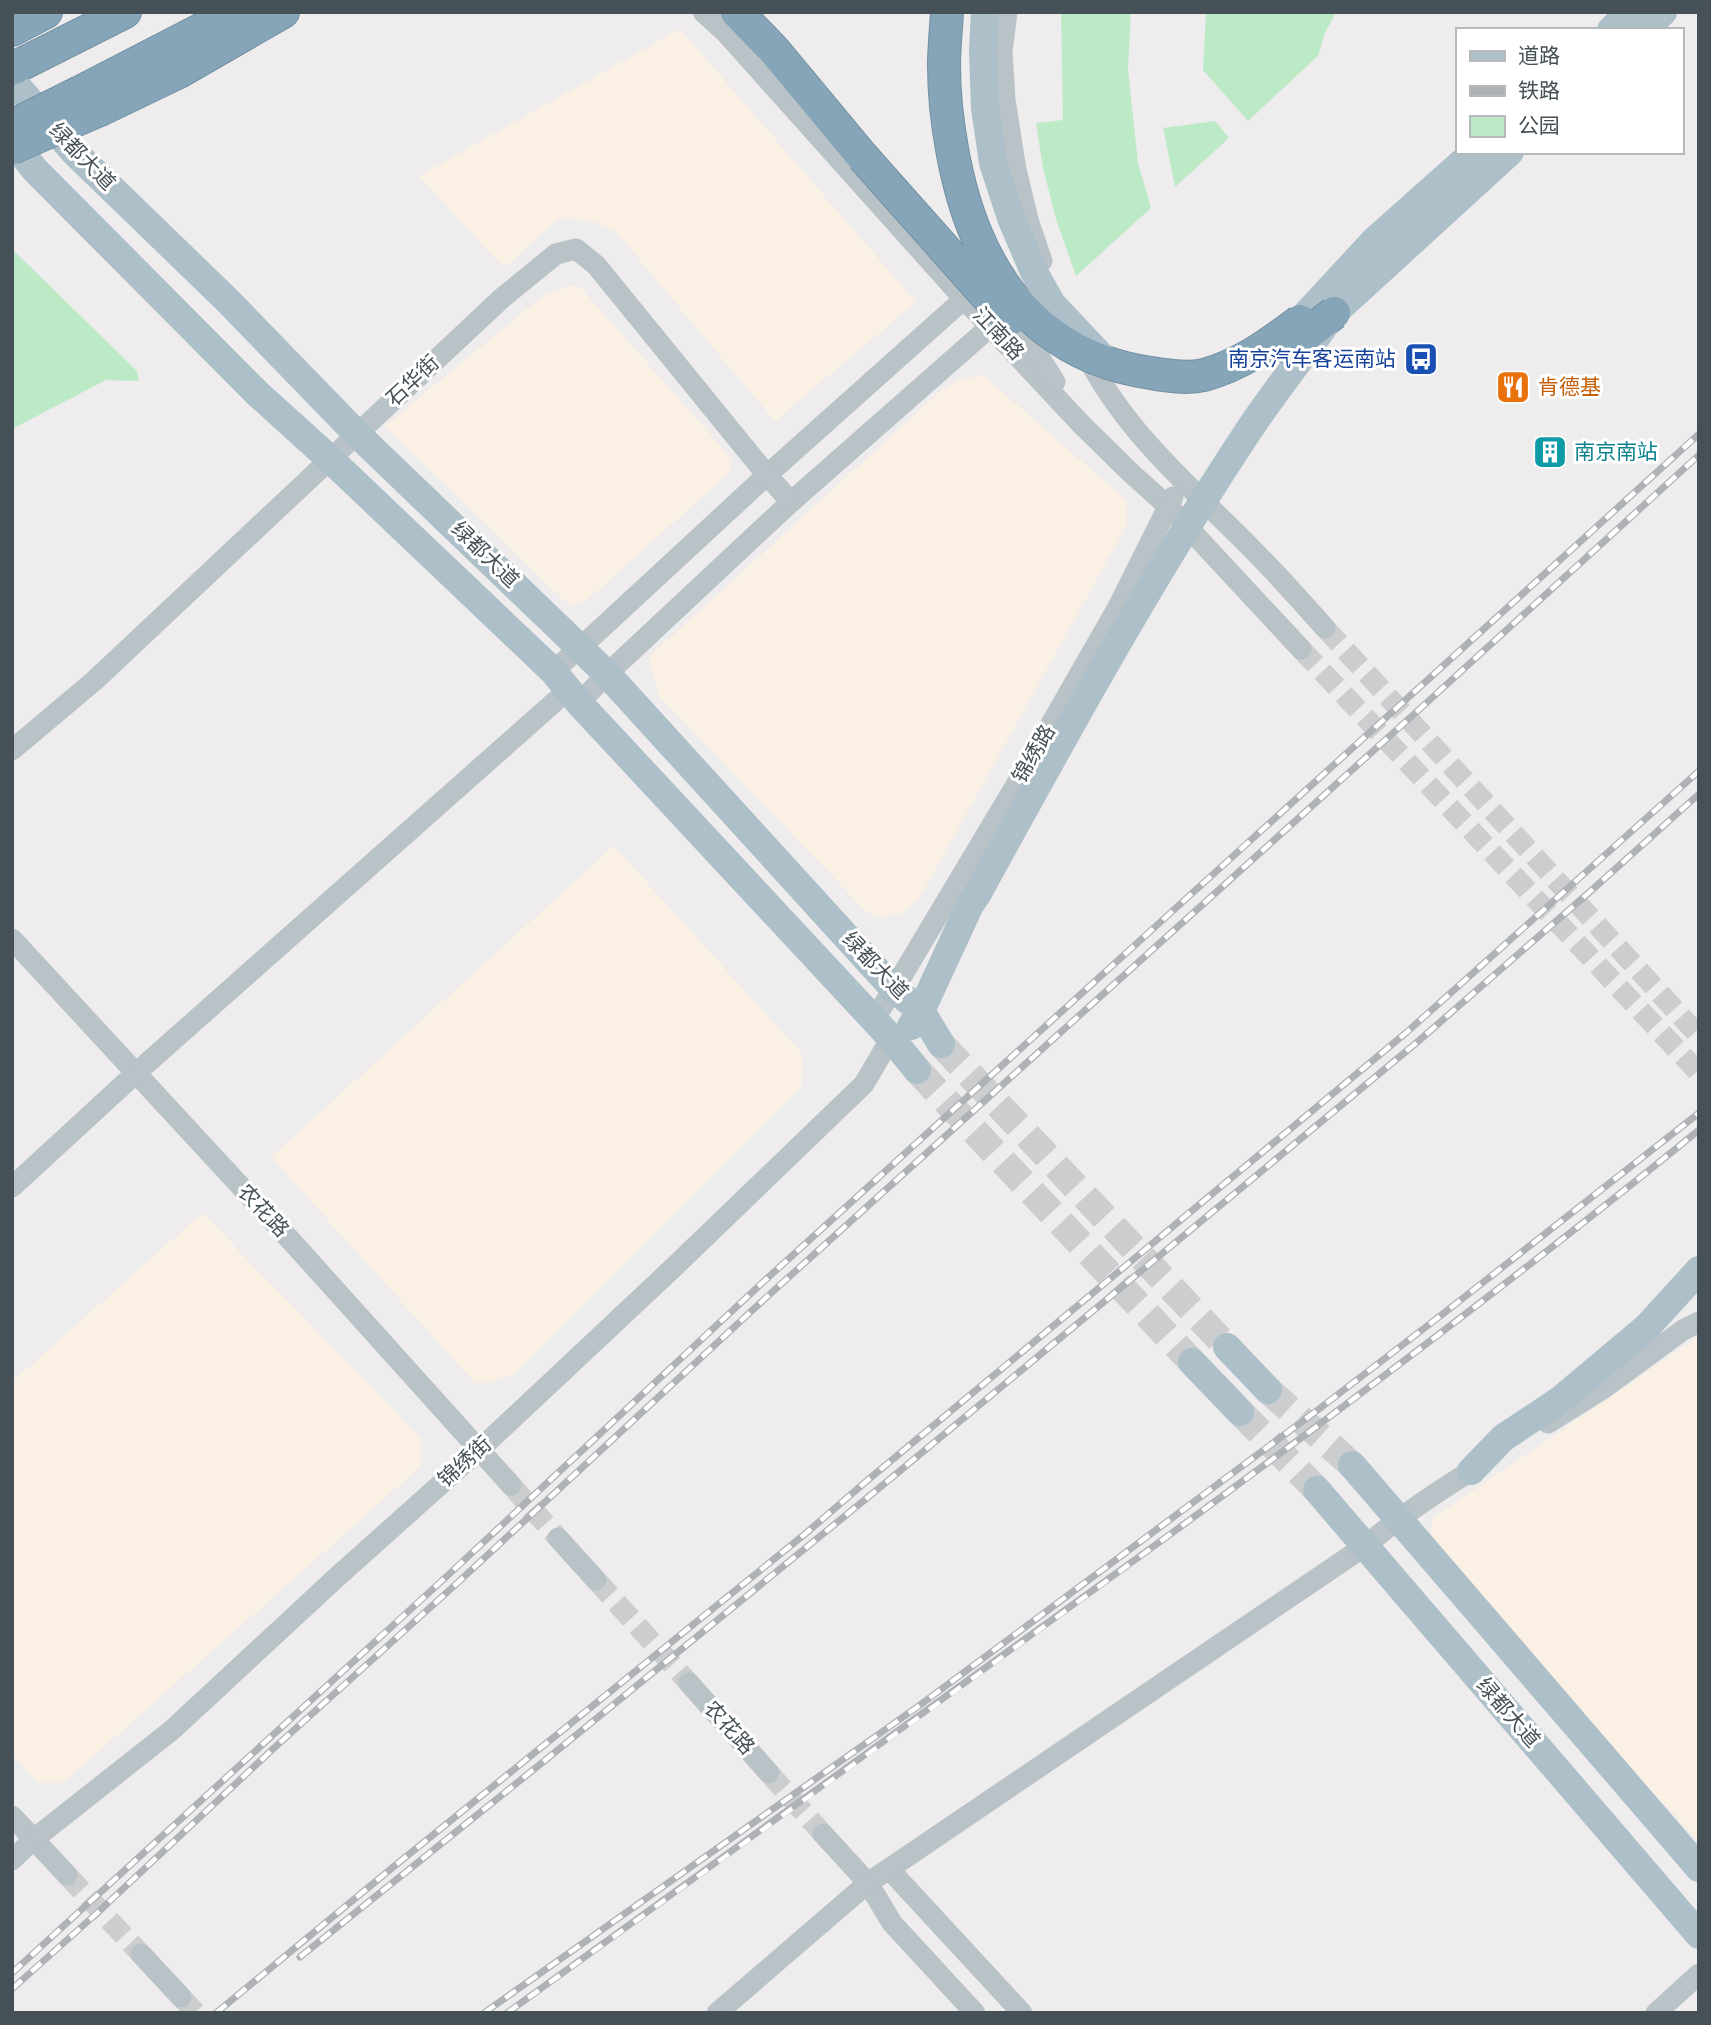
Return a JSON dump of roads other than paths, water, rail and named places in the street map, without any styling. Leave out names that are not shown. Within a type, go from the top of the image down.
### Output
[{"type":"highway","points":[[13,30],[46,12]]},
{"type":"highway","points":[[19,69],[125,12]]},
{"type":"highway","points":[[12,148],[235,12]]},
{"type":"highway","points":[[12,125],[179,72],[283,12]]},
{"type":"highway","points":[[737,12],[774,50],[863,157],[990,300],[1042,346],[1106,383],[1135,390],[1177,391],[1246,375],[1298,342],[1334,313]]},
{"type":"highway","points":[[947,12],[944,66],[950,134],[959,186],[977,236],[1002,284],[1020,306],[1045,329],[1074,350],[1120,368],[1198,388]]},
{"type":"highway","points":[[1120,368],[1175,377],[1201,376],[1259,352],[1300,321]]},
{"type":"highway","points":[[1271,359],[1300,321]]},
{"type":"main road","points":[[985,12],[985,108],[993,163],[1011,218],[1034,272],[1052,304],[1120,368]]},
{"type":"main road","points":[[1613,28],[1630,12]]},
{"type":"main road","points":[[1646,28],[1663,12]]},
{"type":"main road","name":"绿都大道","points":[[19,69],[73,151],[228,301],[357,434],[607,674],[894,989],[921,1011],[941,1044]]},
{"type":"main road","name":"绿都大道","points":[[12,141],[36,170],[259,395],[331,460],[567,688],[917,1070]]},
{"type":"main road","points":[[1300,321],[1374,242],[1472,154]]},
{"type":"main road","points":[[887,1035],[921,1011],[970,905],[1037,786],[1164,564],[1246,434],[1334,313],[1508,154]]},
{"type":"main road","points":[[1471,1471],[1503,1438],[1560,1399],[1647,1327],[1699,1270]]},
{"type":"main road","points":[[1227,1347],[1268,1390]]},
{"type":"main road","points":[[1192,1362],[1240,1412]]},
{"type":"main road","name":"绿都大道","points":[[1352,1465],[1699,1868]]},
{"type":"main road","name":"绿都大道","points":[[1317,1490],[1699,1935]]},
{"type":"street","name":"江南路","points":[[703,12],[1082,425],[1169,507],[1301,649]]},
{"type":"street","points":[[934,12],[935,89],[948,201],[972,257],[1003,299],[1082,425]]},
{"type":"street","points":[[1007,12],[1002,51],[1016,170],[1029,223],[1044,264],[1094,370],[1119,409],[1181,479],[1254,550],[1325,628]]},
{"type":"street","name":"石华街","points":[[12,750],[94,681],[502,298],[556,254],[576,249],[596,265],[791,502]]},
{"type":"street","points":[[567,688],[581,648],[767,475],[964,299]]},
{"type":"street","points":[[12,1187],[567,688],[607,674],[791,502],[991,326]]},
{"type":"street","name":"锦绣路","points":[[887,1035],[894,989],[1118,607],[1181,479]]},
{"type":"street","name":"农花路","points":[[12,939],[294,1244],[511,1486]]},
{"type":"street","name":"锦绣街","points":[[12,1860],[34,1839],[172,1730],[664,1277],[864,1084],[887,1035]]},
{"type":"street","points":[[717,2013],[889,1869],[1365,1546],[1398,1518],[1604,1388],[1683,1330],[1699,1322]]},
{"type":"street","points":[[558,1538],[596,1580]]},
{"type":"street","name":"农花路","points":[[689,1683],[769,1773]]},
{"type":"street","points":[[12,1816],[67,1875]]},
{"type":"street","points":[[824,1833],[868,1884],[891,1923],[975,2013]]},
{"type":"street","points":[[889,1869],[1022,2013]]},
{"type":"street","points":[[141,1954],[181,1997]]},
{"type":"street","points":[[1656,2013],[1699,1974]]},
{"type":"tunnel","points":[[1325,628],[1699,1036]]},
{"type":"tunnel","points":[[1301,649],[1699,1073]]},
{"type":"tunnel","points":[[941,1044],[1227,1347]]},
{"type":"tunnel","points":[[917,1070],[1192,1362]]},
{"type":"tunnel","points":[[1268,1390],[1352,1465]]},
{"type":"tunnel","points":[[1240,1412],[1317,1490]]},
{"type":"tunnel","points":[[511,1485],[558,1538]]},
{"type":"tunnel","points":[[596,1580],[689,1683]]},
{"type":"tunnel","points":[[769,1773],[823,1834]]},
{"type":"tunnel","points":[[67,1875],[141,1954]]},
{"type":"tunnel","points":[[181,1997],[196,2013]]},
{"type":"railway","points":[[12,1973],[446,1577],[762,1283],[1699,434]]},
{"type":"railway","points":[[12,1989],[770,1294],[1699,455]]},
{"type":"railway","points":[[216,2013],[805,1534],[1407,1032],[1699,771]]},
{"type":"railway","points":[[300,1957],[878,1489],[1415,1044],[1699,794]]},
{"type":"railway","points":[[484,2013],[920,1705],[1319,1409],[1699,1113]]},
{"type":"railway","points":[[507,2013],[1305,1435],[1504,1285],[1699,1130]]},
{"type":"place","name":"南京汽车客运南站","points":[[1421,359]]},
{"type":"place","name":"肯德基","points":[[1513,387]]},
{"type":"place","name":"南京南站","points":[[1550,452]]}]
